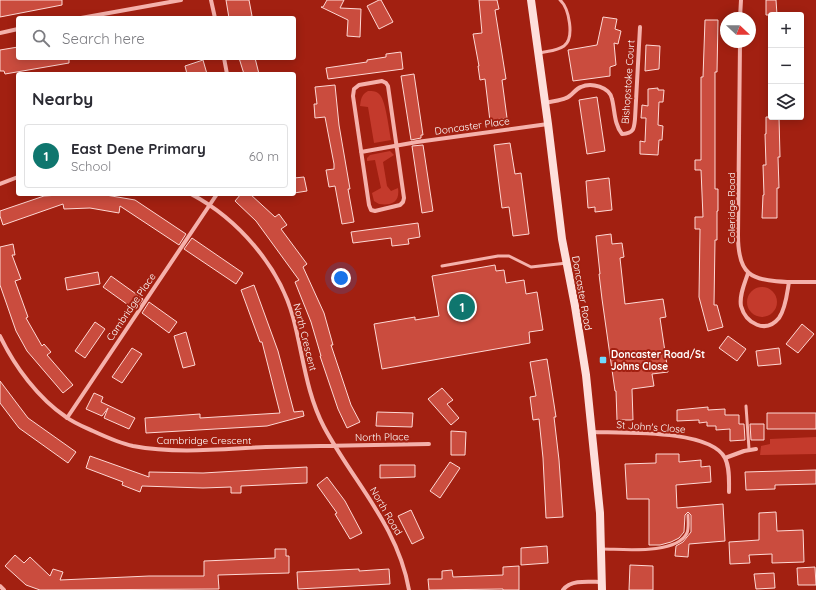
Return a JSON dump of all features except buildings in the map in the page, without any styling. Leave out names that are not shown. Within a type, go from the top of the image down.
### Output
[{"type":"street","points":[[92,16],[181,0]]},
{"type":"street","points":[[212,0],[215,16]]},
{"type":"street","name":"Doncaster Road","points":[[531,0],[561,231],[586,374],[602,549],[602,586]]},
{"type":"street","points":[[740,12],[741,0]]},
{"type":"street","name":"Bishopstoke Court","points":[[545,103],[567,98],[573,91],[581,86],[592,84],[608,91],[612,96],[618,129],[622,134],[628,134],[634,129],[640,27]]},
{"type":"street","points":[[0,32],[16,29]]},
{"type":"street","name":"Coleridge Road","points":[[740,48],[738,248],[748,273]]},
{"type":"street","points":[[224,60],[227,72]]},
{"type":"street","points":[[382,81],[386,82],[388,86],[397,145],[404,198],[403,202],[400,205],[371,210],[353,96],[354,89],[359,85],[382,81]]},
{"type":"street","name":"Doncaster Place","points":[[361,152],[397,145],[548,124]]},
{"type":"street","points":[[0,184],[16,178]]},
{"type":"street","name":"North Crescent","points":[[194,196],[232,223],[268,262],[278,279],[286,296],[293,318],[315,408],[335,445]]},
{"type":"street","name":"Cambridge Place","points":[[67,418],[215,196]]},
{"type":"street","points":[[789,282],[783,309],[778,318],[771,324],[764,326],[756,325],[750,321],[741,306],[742,290],[748,273],[754,276],[776,281],[816,282]]},
{"type":"street","name":"Cambridge Crescent","points":[[0,336],[7,350],[33,386],[48,403],[67,418],[110,440],[131,446],[196,450],[335,445]]},
{"type":"street","name":"St John's Close","points":[[592,432],[674,435],[692,438],[714,447],[721,452],[725,458]]},
{"type":"street","name":"North Place","points":[[335,445],[429,444]]},
{"type":"street","name":"North Road","points":[[335,445],[390,533],[402,563],[409,590]]},
{"type":"street","points":[[729,492],[728,471],[725,458],[749,449],[756,449]]},
{"type":"street","points":[[563,590],[565,587],[575,583],[602,586]]},
{"type":"street","points":[[0,586],[4,590]]},
{"type":"lane","points":[[538,53],[558,49],[565,45],[569,38],[568,16],[565,6],[560,0]]},
{"type":"lane","points":[[442,266],[498,256],[509,256],[531,267],[566,263]]},
{"type":"lane","points":[[746,406],[749,449]]},
{"type":"lane","points":[[602,549],[657,550],[667,547],[686,535],[688,531],[688,515]]},
{"type":"shaded area","points":[[368,91],[378,93],[382,99],[386,110],[391,140],[374,143],[368,107],[360,106],[361,99]]},
{"type":"shaded area","points":[[390,151],[394,155],[383,162],[387,186],[391,191],[398,188],[398,197],[391,204],[379,204],[374,201],[372,193],[381,188],[375,160],[367,161],[367,158],[370,155]]},
{"type":"shaded area","points":[[762,287],[768,288],[776,296],[776,308],[768,316],[762,317],[756,316],[748,308],[747,302],[748,296],[756,288]]},
{"type":"shaded area","points":[[816,437],[816,454],[760,455],[761,446],[770,444],[770,439]]},
{"type":"place","name":"East Dene Primary","points":[[462,307]]},
{"type":"place","name":"Doncaster Road/St Johns Close","points":[[603,360]]}]
